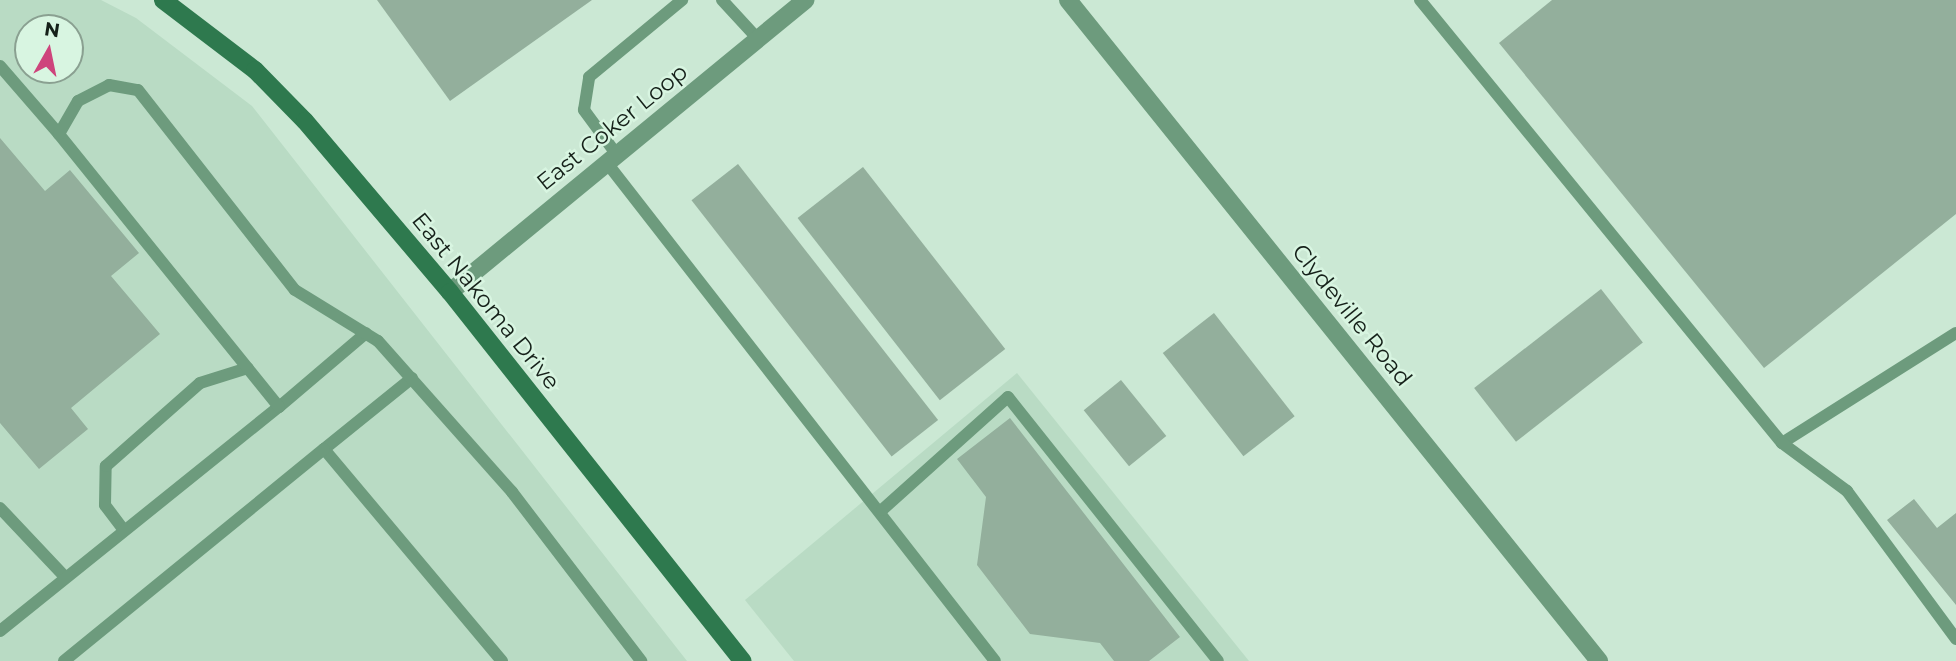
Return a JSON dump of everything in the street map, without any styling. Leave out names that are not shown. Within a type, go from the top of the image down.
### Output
[{"type":"main road","name":"East Nakoma Drive","points":[[163,0],[201,25],[288,104],[450,292],[742,661]]},
{"type":"street","name":"East Coker Loop","points":[[450,292],[806,0]]},
{"type":"street","name":"Clydeville Road","points":[[1068,0],[1598,661]]},
{"type":"lane","points":[[682,0],[589,77],[584,110],[612,159],[995,661]]},
{"type":"lane","points":[[722,0],[758,39]]},
{"type":"lane","points":[[1419,0],[1782,443],[1847,491],[1956,639]]},
{"type":"lane","points":[[0,66],[59,134],[279,407]]},
{"type":"lane","points":[[59,134],[78,101],[109,85],[138,90],[295,290],[366,333],[412,378],[512,492],[641,661]]},
{"type":"lane","points":[[0,631],[64,576],[279,407],[366,333]]},
{"type":"lane","points":[[1782,443],[1956,333]]},
{"type":"lane","points":[[123,529],[104,505],[106,466],[200,383],[248,369]]},
{"type":"lane","points":[[64,661],[412,378]]},
{"type":"lane","points":[[882,510],[1008,397],[1218,661]]},
{"type":"lane","points":[[324,449],[502,661]]},
{"type":"lane","points":[[0,508],[64,576]]},
{"type":"shaded area","points":[[0,0],[101,0],[136,18],[252,106],[687,661],[0,661]]},
{"type":"shaded area","points":[[1017,373],[1249,661],[794,661],[745,600]]},
{"type":"building","points":[[377,0],[592,0],[450,101]]},
{"type":"building","points":[[1552,0],[1956,0],[1956,214],[1764,368],[1499,43]]},
{"type":"building","points":[[0,138],[45,191],[70,170],[139,253],[111,276],[160,334],[71,408],[88,429],[39,469],[0,423]]},
{"type":"building","points":[[738,164],[938,420],[892,456],[692,200]]},
{"type":"building","points":[[863,167],[1005,349],[940,400],[798,218]]},
{"type":"building","points":[[1601,289],[1643,343],[1516,442],[1474,388]]},
{"type":"building","points":[[1214,313],[1295,416],[1243,456],[1163,353]]},
{"type":"building","points":[[1121,380],[1166,436],[1129,466],[1084,410]]},
{"type":"building","points":[[1010,418],[1180,637],[1149,661],[1114,661],[1100,643],[1030,634],[977,565],[986,497],[957,459]]},
{"type":"building","points":[[1914,499],[1937,528],[1956,513],[1956,605],[1887,520]]}]
